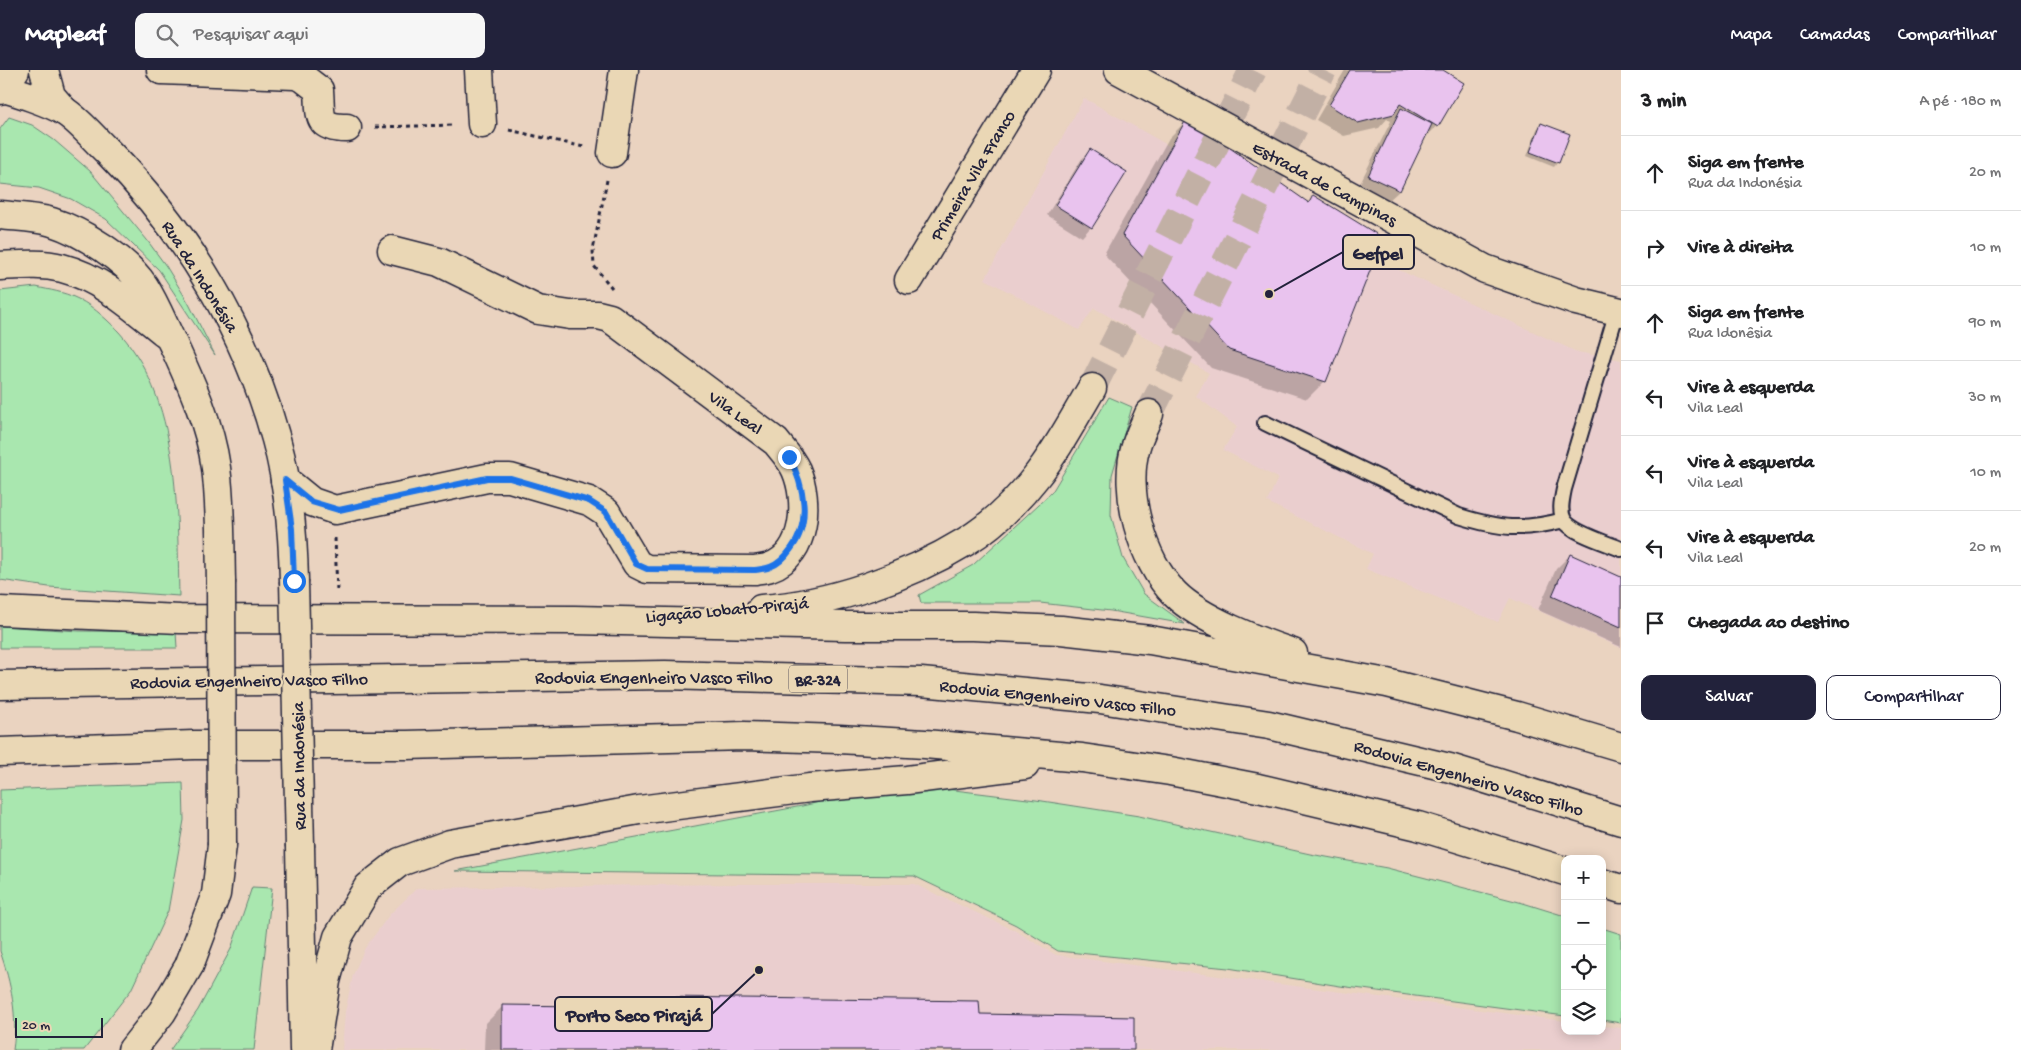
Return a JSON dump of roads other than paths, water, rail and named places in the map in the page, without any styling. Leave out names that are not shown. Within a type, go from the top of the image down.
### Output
[{"type":"main road","points":[[44,70],[51,96],[64,111]]},
{"type":"main road","points":[[160,70],[302,77],[319,90],[322,120],[325,124],[332,128],[347,128]]},
{"type":"main road","points":[[479,70],[482,124]]},
{"type":"main road","points":[[612,153],[624,70]]},
{"type":"main road","name":"Primeira Vila Franco","points":[[908,280],[1036,70]]},
{"type":"main road","name":"Estrada de Campinas","points":[[1119,70],[1485,269],[1576,301],[1619,312]]},
{"type":"main road","name":"Rua da Indonésia","points":[[4,84],[64,111],[132,176],[157,206],[226,310],[264,398],[277,440],[292,529],[304,1050]]},
{"type":"main road","points":[[0,215],[51,222],[78,233],[103,248],[143,284],[158,310],[198,399],[214,459],[220,504],[221,581],[222,845],[216,894],[189,966],[162,1012],[132,1050]]},
{"type":"main road","name":"Vila Leal","points":[[285,480],[312,502],[339,510],[487,478],[510,478],[589,501],[597,506],[606,512],[636,564],[647,569],[755,570],[771,567],[785,557],[796,542],[802,524],[804,507],[801,486],[789,457],[769,436],[610,318],[598,315],[570,315],[538,310],[439,262],[392,250]]},
{"type":"main road","points":[[0,266],[30,264],[63,269],[93,281],[121,298],[168,335]]},
{"type":"main road","name":"Ligação Lobato-Pirajá","points":[[575,620],[785,608],[803,605],[869,585],[918,566],[966,541],[1004,511],[1035,478],[1068,430],[1092,388]]},
{"type":"main road","points":[[1149,414],[1135,446],[1133,461],[1134,508],[1141,537],[1162,580],[1175,595],[1194,609],[1274,647],[1387,683],[1517,716],[1621,747]]},
{"type":"main road","points":[[0,606],[29,613]]},
{"type":"main road","points":[[0,611],[62,615],[219,619],[575,620],[845,626],[973,626],[1061,630],[1150,640],[1387,683]]},
{"type":"main road","points":[[0,624],[62,615]]},
{"type":"main road","name":"Rodovia Engenheiro Vasco Filho","points":[[0,685],[665,675],[921,682],[1100,698],[1268,725],[1450,768],[1621,821]]},
{"type":"main road","points":[[0,752],[194,745],[427,745],[744,736],[839,739],[1082,758],[1170,771],[1258,788],[1418,826],[1561,870]]},
{"type":"main road","points":[[315,1050],[326,981],[338,937],[368,887],[400,862],[450,844],[639,810],[810,788],[907,780],[1082,758]]},
{"type":"main road","points":[[1606,884],[1621,890]]},
{"type":"lane","points":[[1619,312],[1564,489],[1561,506],[1564,520],[1575,530],[1621,550]]},
{"type":"lane","points":[[1265,423],[1459,516],[1488,525],[1515,529],[1539,527],[1564,520]]},
{"type":"tunnel","points":[[1092,388],[1253,70]]},
{"type":"tunnel","points":[[1149,414],[1323,70]]},
{"type":"place","name":"Gefpel","points":[[1269,294]]},
{"type":"place","name":"Porto Seco Pirajá","points":[[759,970]]}]
